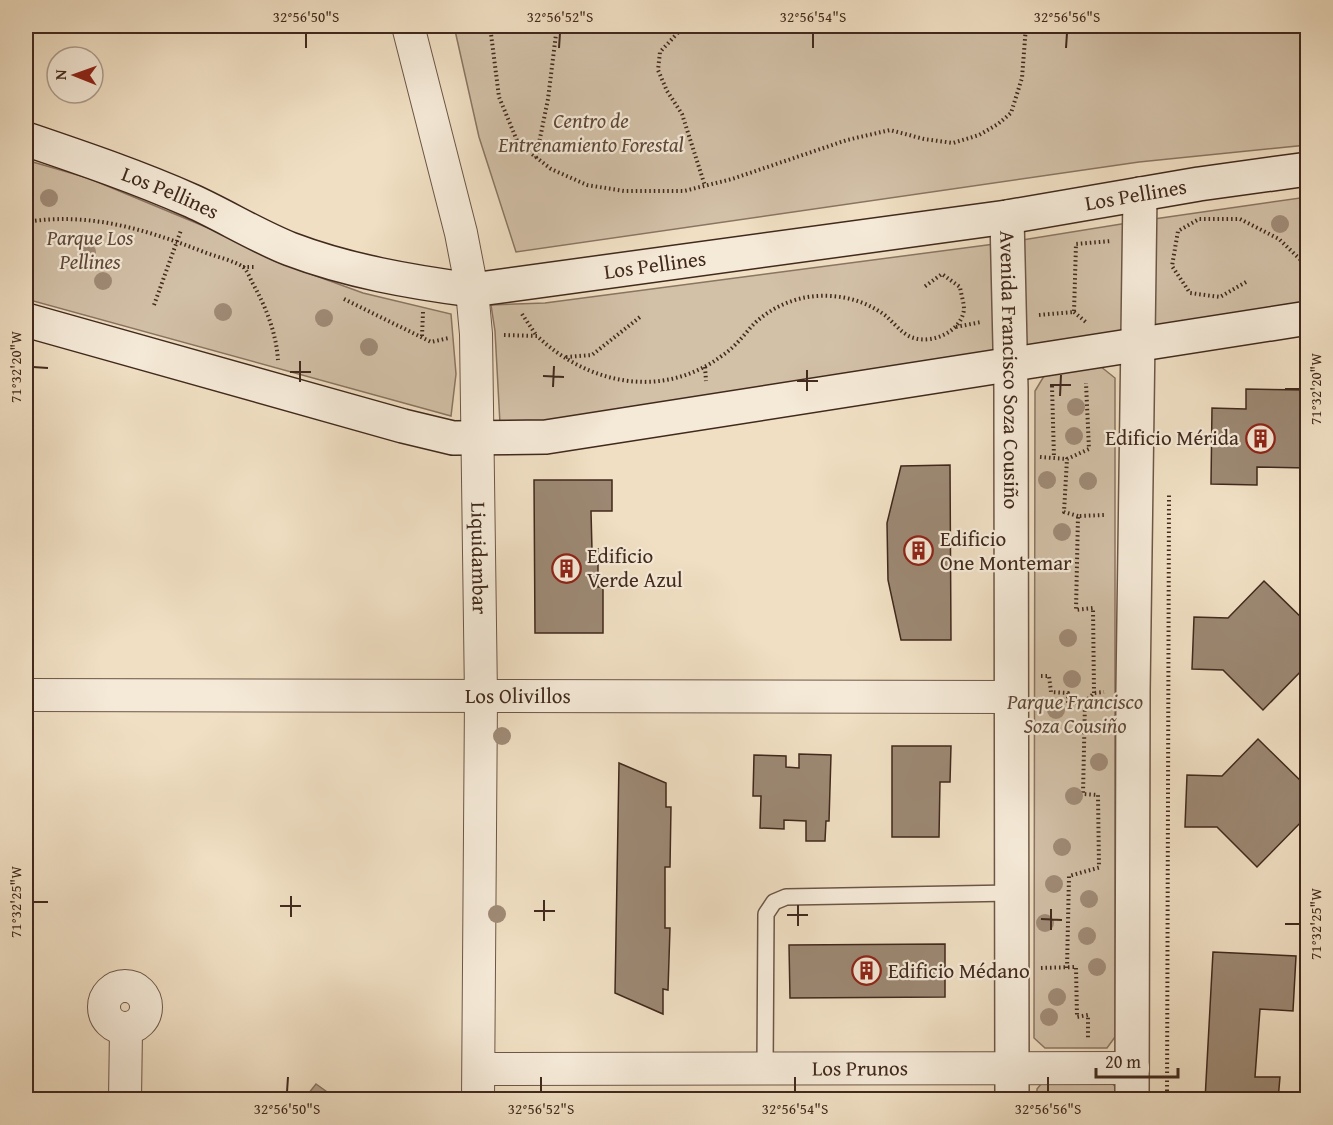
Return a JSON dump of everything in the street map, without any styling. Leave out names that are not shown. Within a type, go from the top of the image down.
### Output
[{"type":"main road","name":"Los Pellines","points":[[26,139],[94,162],[191,200],[289,248],[323,259],[424,283],[472,290],[1007,217],[1308,169]]},
{"type":"main road","points":[[1122,1079],[1133,879],[1133,692],[1140,194]]},
{"type":"main road","name":"Avenida Francisco Soza Cousiño","points":[[1007,217],[1010,366],[1012,1084]]},
{"type":"main road","points":[[26,320],[423,431],[453,438],[477,439],[546,437],[1308,318]]},
{"type":"street","name":"Liquidambar","points":[[408,26],[451,192],[472,290],[476,334],[481,697],[478,1100]]},
{"type":"street","name":"Los Olivillos","points":[[26,695],[481,697],[1011,687]]},
{"type":"street","points":[[125,1100],[126,1029]]},
{"type":"street","name":"Los Prunos","points":[[478,1069],[765,1068],[1012,1084],[1122,1079]]},
{"type":"lane","points":[[765,1068],[766,914],[774,902],[786,897],[1012,893]]},
{"type":"path","points":[[490,26],[499,97],[518,143],[551,169],[587,185],[624,191],[684,191],[732,179],[847,140],[890,130],[924,139],[953,142],[979,135],[1011,113],[1022,78],[1026,26]]},
{"type":"path","points":[[536,158],[548,99],[557,26]]},
{"type":"path","points":[[684,26],[660,52],[658,70],[667,91],[682,114],[705,186]]},
{"type":"path","points":[[154,305],[191,200]]},
{"type":"path","points":[[26,222],[46,219],[81,219],[122,224],[177,241],[243,267],[266,268]]},
{"type":"path","points":[[1246,282],[1220,297],[1190,293],[1172,266],[1178,231],[1199,219],[1240,219],[1278,239],[1308,267]]},
{"type":"path","points":[[1009,317],[1074,312],[1076,244],[1138,239]]},
{"type":"path","points":[[243,267],[267,308],[278,349],[281,391]]},
{"type":"path","points":[[338,295],[432,342],[476,334],[537,336],[548,347],[586,369],[615,380],[638,383],[673,379],[705,367],[725,354],[754,324],[778,307],[807,297],[827,295],[867,304],[884,315],[907,336],[917,339],[927,340],[947,333],[960,319],[964,310],[960,287],[942,274],[924,287]]},
{"type":"path","points":[[565,357],[592,355],[640,317]]},
{"type":"path","points":[[1085,376],[1089,448],[1066,459],[1064,512],[1078,516],[1136,513]]},
{"type":"path","points":[[1052,384],[1054,458]]},
{"type":"path","points":[[1167,1100],[1169,490]]},
{"type":"path","points":[[1078,516],[1076,610],[1093,608],[1094,693]]},
{"type":"path","points":[[1011,687],[1049,676],[1051,692],[1068,693],[1068,702],[1085,702],[1083,794],[1098,795],[1099,867]]},
{"type":"path","points":[[1067,968],[1069,876],[1099,867],[1133,879]]},
{"type":"path","points":[[1012,968],[1076,967],[1077,1017],[1088,1015],[1089,1053],[1122,1079]]},
{"type":"green space","name":"Centro de Entrenamiento Forestal","points":[[454,26],[1307,26],[1307,145],[1139,162],[516,252],[479,137]]},
{"type":"green space","name":"Parque Los Pellines","points":[[26,160],[88,178],[218,232],[275,261],[363,293],[451,314],[456,374],[451,416],[26,299]]},
{"type":"green space","points":[[1307,197],[1307,302],[544,421],[500,424],[495,331],[491,305],[545,303],[1010,242]]},
{"type":"green space","name":"Parque Francisco Soza Cousiño","points":[[1100,366],[1115,378],[1115,1037],[1107,1048],[1045,1048],[1034,1038],[1035,391],[1047,371]]},
{"type":"green space","points":[[1108,1078],[1117,1089],[1117,1099],[1037,1100],[1037,1089],[1045,1079]]},
{"type":"shaded area","points":[[316,1084],[337,1099],[315,1099],[308,1094]]},
{"type":"building","name":"Edificio Mérida","points":[[1246,389],[1308,390],[1308,468],[1257,467],[1257,485],[1211,484],[1212,408],[1246,409]]},
{"type":"building","name":"Edificio One Montemar","points":[[950,465],[951,640],[901,640],[888,580],[887,523],[901,466]]},
{"type":"building","name":"Edificio Verde Azul","points":[[534,480],[612,480],[612,511],[591,511],[592,550],[598,549],[598,587],[603,587],[603,633],[535,633]]},
{"type":"building","points":[[1264,581],[1308,624],[1308,664],[1263,710],[1223,670],[1192,669],[1194,617],[1228,618]]},
{"type":"building","points":[[1258,739],[1308,788],[1308,815],[1257,867],[1217,827],[1185,827],[1187,775],[1222,776]]},
{"type":"building","points":[[892,746],[951,746],[950,782],[940,782],[939,837],[892,837]]},
{"type":"building","points":[[799,754],[831,755],[829,821],[826,821],[825,841],[806,841],[806,821],[784,820],[784,829],[760,828],[761,796],[753,796],[754,755],[786,756],[786,767],[799,768]]},
{"type":"building","points":[[619,763],[666,783],[666,807],[671,807],[670,867],[665,867],[665,928],[670,928],[668,990],[663,989],[663,1014],[615,993]]},
{"type":"building","name":"Edificio Médano","points":[[945,944],[945,997],[790,998],[789,945]]},
{"type":"building","points":[[1213,952],[1296,956],[1293,1011],[1260,1009],[1255,1077],[1280,1077],[1278,1100],[1205,1100]]},
{"type":"place","name":"Edificio Mérida","points":[[1260,438]]},
{"type":"place","name":"Edificio One Montemar","points":[[919,551]]},
{"type":"place","name":"Edificio Verde Azul","points":[[566,568]]},
{"type":"place","name":"Edificio Médano","points":[[867,971]]}]
